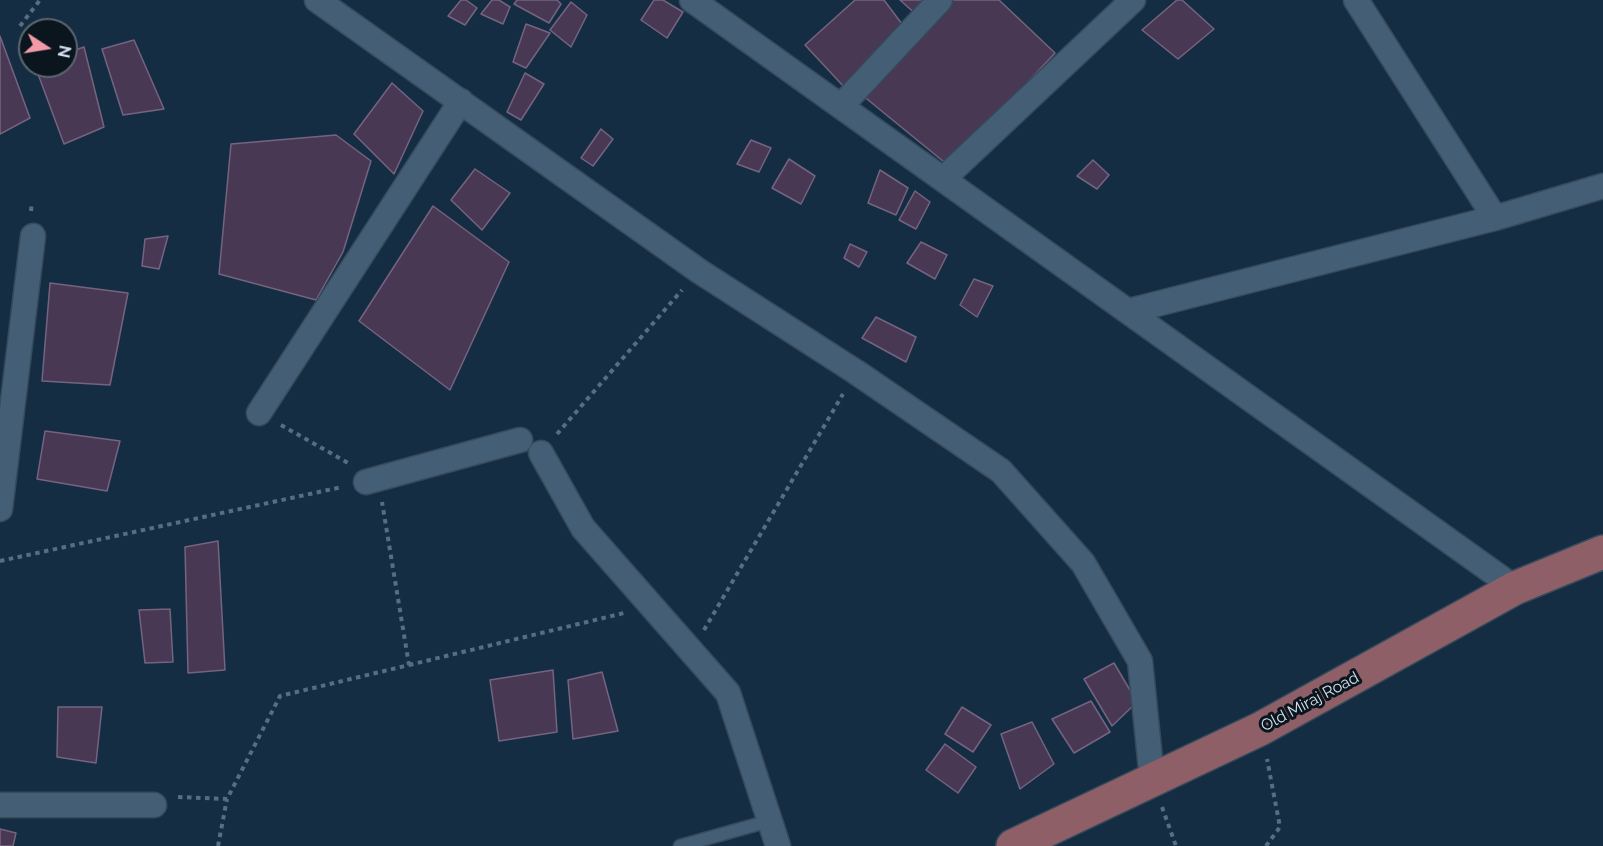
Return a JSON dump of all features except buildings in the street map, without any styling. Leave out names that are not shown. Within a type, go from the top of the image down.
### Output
[{"type":"main road","name":"Old Miraj Road","points":[[1016,845],[1260,729],[1515,588],[1603,552]]},
{"type":"street","points":[[316,0],[699,271],[856,372],[1001,471],[1083,563],[1140,661],[1152,779]]},
{"type":"street","points":[[841,106],[940,0]]},
{"type":"street","points":[[944,179],[1133,0]]},
{"type":"street","points":[[1356,0],[1495,218]]},
{"type":"street","points":[[709,4],[841,106],[1515,588]]},
{"type":"street","points":[[259,413],[461,101]]},
{"type":"street","points":[[1129,311],[1495,218],[1603,186]]},
{"type":"street","points":[[0,509],[33,236]]},
{"type":"street","points":[[372,480],[520,440]]},
{"type":"street","points":[[541,453],[583,528],[650,607],[728,693],[778,846]]},
{"type":"street","points":[[0,805],[161,801]]},
{"type":"lane","points":[[680,846],[769,821]]},
{"type":"path","points":[[26,18],[40,0]]},
{"type":"path","points":[[541,453],[699,271]]},
{"type":"path","points":[[691,653],[856,372]]},
{"type":"path","points":[[259,413],[372,480],[409,665]]},
{"type":"path","points":[[0,561],[372,480]]},
{"type":"path","points":[[219,846],[227,799],[280,696],[650,607]]},
{"type":"path","points":[[1260,729],[1280,827],[1266,846]]},
{"type":"path","points":[[1152,779],[1176,846]]},
{"type":"path","points":[[161,801],[227,799]]}]
